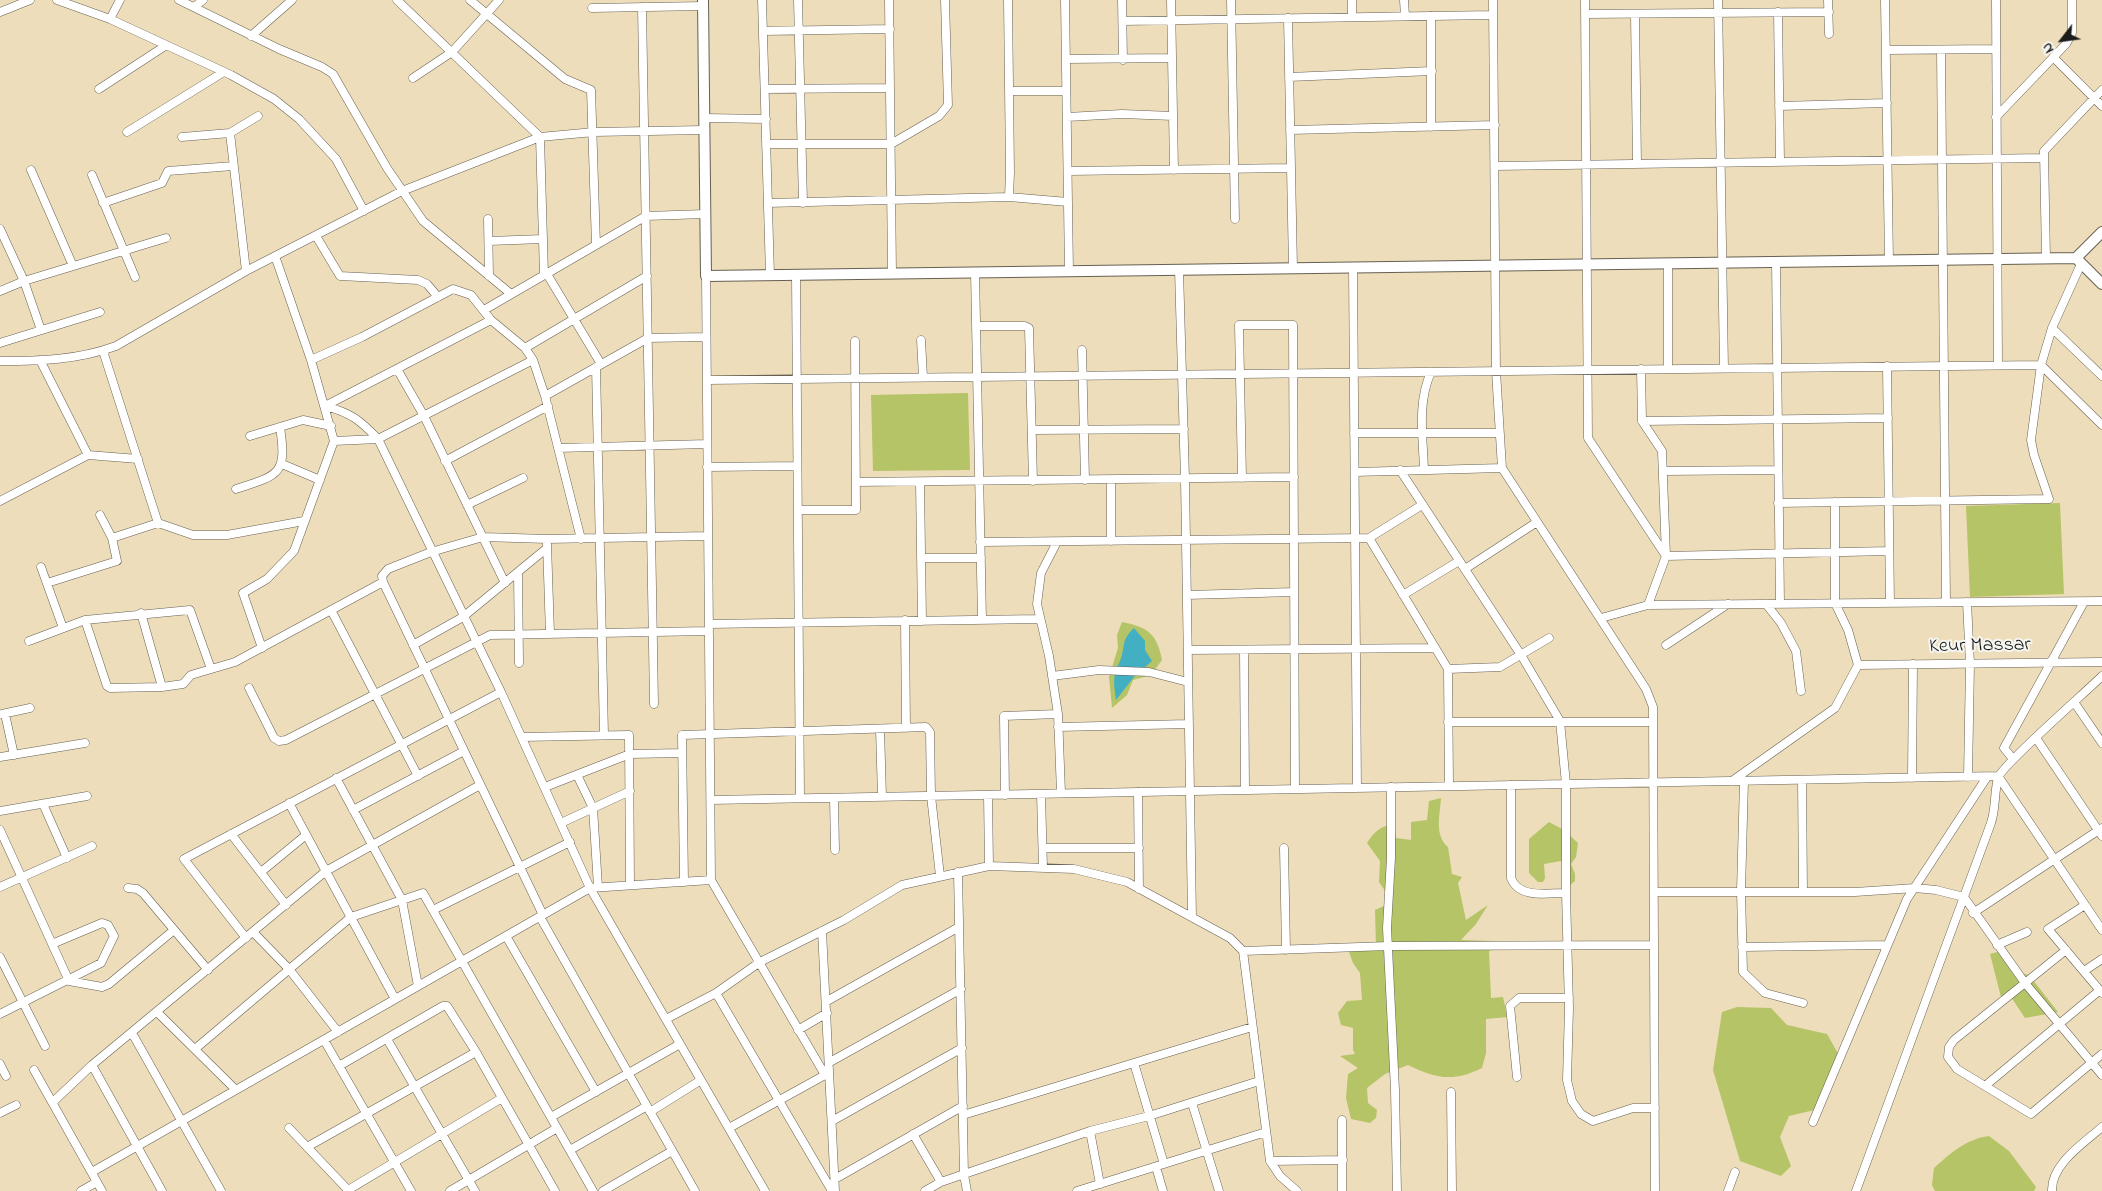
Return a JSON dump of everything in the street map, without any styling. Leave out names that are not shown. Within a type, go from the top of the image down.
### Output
[{"type":"street","points":[[0,12],[16,2],[30,0]]},
{"type":"street","points":[[57,0],[110,19],[222,73],[231,75],[274,99],[299,119],[336,159],[364,211]]},
{"type":"street","points":[[110,19],[120,0]]},
{"type":"street","points":[[180,0],[251,36],[322,67],[333,74],[402,191],[423,221],[511,294]]},
{"type":"street","points":[[194,7],[203,0]]},
{"type":"street","points":[[251,36],[292,0]]},
{"type":"street","points":[[397,0],[540,137],[546,274],[598,365],[604,736]]},
{"type":"street","points":[[470,0],[565,79],[592,90],[596,245]]},
{"type":"street","points":[[413,78],[452,52],[499,0]]},
{"type":"street","points":[[762,0],[770,275]]},
{"type":"street","points":[[798,0],[803,203]]},
{"type":"street","points":[[890,0],[892,273]]},
{"type":"street","points":[[766,144],[891,144],[939,116],[948,105],[945,0]]},
{"type":"street","points":[[1008,0],[1010,91],[1009,197]]},
{"type":"street","points":[[1065,0],[1069,271]]},
{"type":"street","points":[[1122,0],[1123,60]]},
{"type":"street","points":[[1172,0],[1174,170]]},
{"type":"street","points":[[1231,0],[1234,219]]},
{"type":"street","points":[[1352,0],[1352,17]]},
{"type":"street","points":[[1404,0],[1404,16]]},
{"type":"street","points":[[1493,0],[1497,266],[1496,371],[1502,468],[1646,689],[1653,707],[1656,1191]]},
{"type":"street","points":[[1585,0],[1588,438],[1666,556]]},
{"type":"street","points":[[1718,0],[1724,368]]},
{"type":"street","points":[[1828,0],[1829,34]]},
{"type":"street","points":[[1885,0],[1889,261]]},
{"type":"street","points":[[1996,0],[1998,365]]},
{"type":"street","points":[[1996,117],[2054,58],[2072,33],[2072,0]]},
{"type":"street","points":[[592,8],[703,3],[711,880],[798,1030],[827,1075]]},
{"type":"street","points":[[642,7],[654,704]]},
{"type":"street","points":[[1778,12],[1780,162]]},
{"type":"street","points":[[1585,14],[1829,12]]},
{"type":"street","points":[[1635,14],[1637,164]]},
{"type":"street","points":[[1123,21],[1493,15]]},
{"type":"street","points":[[1431,16],[1431,128]]},
{"type":"street","points":[[1288,18],[1293,268]]},
{"type":"street","points":[[763,31],[890,29]]},
{"type":"street","points":[[99,89],[165,46]]},
{"type":"street","points":[[1886,50],[1996,50]]},
{"type":"street","points":[[1941,50],[1946,602]]},
{"type":"street","points":[[1066,59],[1123,60],[1172,58]]},
{"type":"street","points":[[2054,58],[2102,106]]},
{"type":"street","points":[[1289,77],[1432,71]]},
{"type":"street","points":[[127,132],[222,73]]},
{"type":"street","points":[[765,89],[890,88]]},
{"type":"street","points":[[2046,259],[2044,151],[2102,90]]},
{"type":"street","points":[[1010,91],[1066,91]]},
{"type":"street","points":[[1780,106],[1887,103]]},
{"type":"street","points":[[1067,117],[1122,114],[1173,116]]},
{"type":"street","points":[[182,137],[230,133],[258,116]]},
{"type":"street","points":[[704,118],[766,118]]},
{"type":"street","points":[[1290,130],[1495,125]]},
{"type":"street","points":[[0,360],[55,360],[103,350],[157,324],[246,271],[402,191],[540,137],[594,132],[704,130]]},
{"type":"street","points":[[230,133],[246,271]]},
{"type":"street","points":[[1495,166],[2044,158]]},
{"type":"street","points":[[104,203],[162,183],[168,171],[233,166]]},
{"type":"street","points":[[1068,171],[1291,168]]},
{"type":"street","points":[[31,170],[73,266]]},
{"type":"street","points":[[92,175],[135,276]]},
{"type":"street","points":[[768,203],[1009,197],[1068,202]]},
{"type":"street","points":[[484,310],[646,216],[705,214]]},
{"type":"street","points":[[488,219],[489,276]]},
{"type":"street","points":[[0,229],[24,281],[41,330]]},
{"type":"street","points":[[1778,503],[2049,499],[2036,462],[2031,440],[2041,365],[2052,328],[2079,261],[2102,232]]},
{"type":"street","points":[[316,236],[340,276],[418,280],[427,284],[438,297]]},
{"type":"street","points":[[0,291],[24,281],[166,238]]},
{"type":"street","points":[[489,241],[544,239]]},
{"type":"street","points":[[262,648],[243,593],[268,579],[294,551],[334,441],[311,360],[275,256]]},
{"type":"street","points":[[706,276],[2046,259],[2079,261],[2102,284]]},
{"type":"street","points":[[1776,262],[1780,604]]},
{"type":"street","points":[[1668,264],[1668,369]]},
{"type":"street","points":[[1353,268],[1358,788]]},
{"type":"street","points":[[1179,270],[1183,374],[1192,917]]},
{"type":"street","points":[[974,272],[982,620]]},
{"type":"street","points":[[796,274],[800,798]]},
{"type":"street","points":[[525,348],[647,276]]},
{"type":"street","points":[[311,360],[362,337],[453,289],[471,295],[490,320],[525,348],[533,360],[548,406],[581,539]]},
{"type":"street","points":[[0,343],[100,312]]},
{"type":"street","points":[[325,406],[490,320]]},
{"type":"street","points":[[1242,478],[1238,329],[1242,324],[1292,325],[1294,373],[1295,789]]},
{"type":"street","points":[[976,326],[1025,326],[1029,328],[1032,376],[1033,481]]},
{"type":"street","points":[[2052,328],[2102,376]]},
{"type":"street","points":[[545,396],[648,338],[706,337]]},
{"type":"street","points":[[921,340],[923,377]]},
{"type":"street","points":[[798,510],[856,510],[854,341]]},
{"type":"street","points":[[103,350],[158,523]]},
{"type":"street","points":[[1082,350],[1085,480]]},
{"type":"street","points":[[40,360],[88,455]]},
{"type":"street","points":[[334,441],[378,439],[533,360]]},
{"type":"street","points":[[706,380],[2041,365],[2102,425]]},
{"type":"street","points":[[1887,366],[1890,603]]},
{"type":"street","points":[[397,369],[424,416],[505,583]]},
{"type":"street","points":[[1641,369],[1642,421],[1662,451],[1666,556],[1648,604]]},
{"type":"street","points":[[1424,470],[1423,396],[1431,372]]},
{"type":"street","points":[[325,406],[347,412],[363,423],[378,439],[431,552],[501,692],[570,842],[680,1044],[766,1191]]},
{"type":"street","points":[[445,461],[548,406]]},
{"type":"street","points":[[1642,421],[1888,418]]},
{"type":"street","points":[[250,436],[303,420],[331,426]]},
{"type":"street","points":[[236,489],[273,475],[282,464],[284,456],[280,427]]},
{"type":"street","points":[[1032,430],[1184,429]]},
{"type":"street","points":[[1354,433],[1499,432]]},
{"type":"street","points":[[558,448],[707,444]]},
{"type":"street","points":[[0,501],[88,455],[138,459]]},
{"type":"street","points":[[282,464],[320,480]]},
{"type":"street","points":[[707,467],[797,466]]},
{"type":"street","points":[[1354,472],[1502,468]]},
{"type":"street","points":[[1400,470],[1521,655],[1560,721],[1566,784],[1566,893],[1569,998],[1567,1080],[1572,1102],[1581,1114],[1594,1121],[1634,1108],[1655,1108]]},
{"type":"street","points":[[1663,471],[1778,470]]},
{"type":"street","points":[[856,482],[1294,477]]},
{"type":"street","points":[[467,505],[524,478]]},
{"type":"street","points":[[1111,480],[1111,541]]},
{"type":"street","points":[[920,482],[922,621]]},
{"type":"street","points":[[1732,781],[1835,708],[1858,665],[1848,630],[1835,603],[1834,502]]},
{"type":"street","points":[[980,542],[1369,538],[1390,527],[1422,505]]},
{"type":"street","points":[[47,584],[117,561],[112,538],[100,515]]},
{"type":"street","points":[[112,538],[158,523],[193,535],[218,535],[304,521]]},
{"type":"street","points":[[1464,569],[1537,522]]},
{"type":"street","points":[[695,1191],[542,916],[383,582],[382,576],[388,569],[431,552],[483,537],[547,543],[600,538],[708,536]]},
{"type":"street","points":[[1369,538],[1448,669],[1449,786]]},
{"type":"street","points":[[1057,542],[1041,573],[1037,604],[1058,714],[1060,794]]},
{"type":"street","points":[[413,645],[464,617],[518,572],[547,543]]},
{"type":"street","points":[[547,543],[550,634]]},
{"type":"street","points":[[1666,556],[1889,551]]},
{"type":"street","points":[[921,558],[980,558]]},
{"type":"street","points":[[1403,595],[1460,561]]},
{"type":"street","points":[[41,567],[63,628]]},
{"type":"street","points":[[518,572],[520,664]]},
{"type":"street","points":[[85,620],[107,686],[110,688],[162,687],[183,684],[191,675],[235,662],[383,582]]},
{"type":"street","points":[[1187,595],[1294,592]]},
{"type":"street","points":[[1601,618],[1648,604],[2102,601]]},
{"type":"street","points":[[1967,602],[1970,664],[1968,777]]},
{"type":"street","points":[[2013,759],[2004,748],[2084,602]]},
{"type":"street","points":[[1666,645],[1728,604]]},
{"type":"street","points":[[1766,604],[1781,623],[1796,651],[1802,691]]},
{"type":"street","points":[[29,641],[85,620],[141,613],[190,610],[211,669]]},
{"type":"street","points":[[331,610],[418,776]]},
{"type":"street","points":[[141,613],[162,687]]},
{"type":"street","points":[[904,620],[906,728]]},
{"type":"street","points":[[249,688],[274,738],[278,741],[286,740],[376,696],[490,634],[653,632],[798,622],[1039,620]]},
{"type":"street","points":[[1448,669],[1500,667],[1549,638]]},
{"type":"street","points":[[1188,650],[1436,648]]},
{"type":"street","points":[[1244,650],[1245,790]]},
{"type":"street","name":"Keur Massar","points":[[1858,665],[2102,662]]},
{"type":"street","points":[[1912,778],[1913,664]]},
{"type":"street","points":[[1052,676],[1099,670],[1149,672],[1188,682]]},
{"type":"street","points":[[1856,1191],[1996,810],[1998,776],[2013,759],[2102,676]]},
{"type":"street","points":[[246,938],[184,859],[501,692]]},
{"type":"street","points":[[2074,702],[2102,743]]},
{"type":"street","points":[[14,755],[2,714],[30,708]]},
{"type":"street","points":[[1005,794],[1004,716],[1058,714]]},
{"type":"street","points":[[1448,722],[1653,722]]},
{"type":"street","points":[[1058,727],[1189,724]]},
{"type":"street","points":[[684,882],[682,735],[926,727],[930,732],[931,796],[940,876]]},
{"type":"street","points":[[880,729],[882,797]]},
{"type":"street","points":[[522,737],[629,735],[630,885]]},
{"type":"street","points":[[1973,913],[2054,859],[2101,831],[2036,738]]},
{"type":"street","points":[[0,757],[85,743]]},
{"type":"street","points":[[353,810],[464,751]]},
{"type":"street","points":[[545,788],[630,754],[682,753]]},
{"type":"street","points":[[577,775],[592,808],[594,888]]},
{"type":"street","points":[[1813,1122],[1907,899],[1987,776]]},
{"type":"street","points":[[711,800],[1998,776]]},
{"type":"street","points":[[1998,776],[2102,930]]},
{"type":"street","points":[[336,778],[402,900],[418,986]]},
{"type":"street","points":[[1802,780],[1803,892]]},
{"type":"street","points":[[1744,781],[1741,891],[1743,972],[1765,993],[1781,999],[1803,1003]]},
{"type":"street","points":[[52,1102],[92,1065],[326,871],[480,785]]},
{"type":"street","points":[[1511,785],[1511,878],[1514,886],[1522,892],[1566,893]]},
{"type":"street","points":[[1391,788],[1391,858],[1387,928],[1397,1191]]},
{"type":"street","points":[[561,823],[630,791]]},
{"type":"street","points":[[1138,792],[1139,889]]},
{"type":"street","points":[[1041,794],[1043,868]]},
{"type":"street","points":[[988,795],[989,866]]},
{"type":"street","points":[[0,811],[87,796]]},
{"type":"street","points":[[834,798],[835,850]]},
{"type":"street","points":[[290,803],[395,999]]},
{"type":"street","points":[[43,804],[67,858]]},
{"type":"street","points":[[0,832],[68,981]]},
{"type":"street","points":[[231,834],[286,905]]},
{"type":"street","points":[[261,872],[306,835]]},
{"type":"street","points":[[433,910],[570,842]]},
{"type":"street","points":[[0,887],[92,846]]},
{"type":"street","points":[[1043,848],[1139,848]]},
{"type":"street","points":[[1284,848],[1286,950]]},
{"type":"street","points":[[666,1019],[716,993],[760,962],[822,931],[902,885],[989,866],[1074,869],[1100,873],[1126,882],[1192,917],[1230,938],[1243,951],[1270,1161],[1280,1176],[1297,1191]]},
{"type":"street","points":[[958,872],[964,1175],[967,1191]]},
{"type":"street","points":[[92,1172],[506,936],[594,888],[711,880]]},
{"type":"street","points":[[128,888],[137,889],[143,893],[208,970]]},
{"type":"street","points":[[1654,892],[1803,892],[1915,888],[1936,890],[1964,897],[1973,913],[2024,983],[2102,1075]]},
{"type":"street","points":[[195,1049],[351,917],[423,893],[593,1191]]},
{"type":"street","points":[[1985,1086],[2059,1024],[2101,992],[2048,929],[2085,905]]},
{"type":"street","points":[[0,1014],[101,963],[114,936],[108,925],[102,923],[52,944]]},
{"type":"street","points":[[827,1001],[959,927]]},
{"type":"street","points":[[68,981],[102,987],[109,984],[174,930]]},
{"type":"street","points":[[822,931],[830,1062],[827,1075],[832,1121],[834,1191]]},
{"type":"street","points":[[253,932],[289,969],[338,1032]]},
{"type":"street","points":[[1996,945],[2027,932]]},
{"type":"street","points":[[506,936],[596,1092]]},
{"type":"street","points":[[1243,951],[1389,946],[1654,945]]},
{"type":"street","points":[[1742,947],[1886,945]]},
{"type":"street","points":[[2066,950],[1954,1040],[1949,1047],[1948,1057],[1950,1062],[2031,1114],[2102,1054]]},
{"type":"street","points":[[0,957],[45,1046]]},
{"type":"street","points":[[2084,972],[2102,959]]},
{"type":"street","points":[[830,1062],[960,989]]},
{"type":"street","points":[[716,993],[834,1191]]},
{"type":"street","points":[[1517,1077],[1510,1006],[1513,1001],[1519,998],[1569,998]]},
{"type":"street","points":[[339,1066],[443,1006],[447,1006],[476,1052],[555,1191]]},
{"type":"street","points":[[158,1012],[236,1090]]},
{"type":"street","points":[[798,1030],[827,1013]]},
{"type":"street","points":[[835,1179],[913,1134],[963,1111],[1134,1063],[1252,1027]]},
{"type":"street","points":[[132,1033],[220,1191]]},
{"type":"street","points":[[387,1039],[475,1191]]},
{"type":"street","points":[[324,1040],[411,1191]]},
{"type":"street","points":[[551,1117],[680,1044]]},
{"type":"street","points":[[832,1121],[962,1048]]},
{"type":"street","points":[[308,1147],[476,1052]]},
{"type":"street","points":[[1134,1063],[1150,1116],[1163,1191]]},
{"type":"street","points":[[0,1064],[6,1076]]},
{"type":"street","points":[[92,1065],[162,1191]]},
{"type":"street","points":[[34,1070],[102,1191]]},
{"type":"street","points":[[729,1128],[827,1075]]},
{"type":"street","points":[[570,1150],[701,1080]]},
{"type":"street","points":[[925,1191],[941,1182],[1090,1131],[1150,1116],[1260,1081]]},
{"type":"street","points":[[1451,1092],[1452,1191]]},
{"type":"street","points":[[289,1128],[349,1190],[502,1098]]},
{"type":"street","points":[[1192,1102],[1219,1191]]},
{"type":"street","points":[[0,1113],[16,1105]]},
{"type":"street","points":[[1342,1120],[1342,1191]]},
{"type":"street","points":[[2052,1191],[2053,1181],[2063,1163],[2102,1127]]},
{"type":"street","points":[[450,1191],[557,1128]]},
{"type":"street","points":[[1090,1131],[1100,1184]]},
{"type":"street","points":[[1076,1191],[1266,1132]]},
{"type":"street","points":[[913,1134],[941,1182]]},
{"type":"street","points":[[603,1191],[672,1151]]},
{"type":"street","points":[[1270,1161],[1342,1160]]},
{"type":"street","points":[[1728,1191],[1735,1172]]},
{"type":"street","points":[[81,1191],[97,1182]]},
{"type":"green space","points":[[968,393],[970,470],[873,471],[871,395]]},
{"type":"green space","points":[[2060,503],[2064,594],[1970,597],[1966,506]]},
{"type":"green space","points":[[1122,622],[1139,626],[1150,633],[1157,644],[1162,660],[1151,675],[1133,680],[1127,695],[1112,708],[1109,677],[1118,648],[1117,635]]},
{"type":"green space","points":[[1441,798],[1439,831],[1448,847],[1452,874],[1462,877],[1458,883],[1466,920],[1488,905],[1476,924],[1461,940],[1493,941],[1513,945],[1489,951],[1491,998],[1503,997],[1507,1017],[1486,1019],[1486,1053],[1482,1068],[1462,1075],[1445,1077],[1437,1076],[1408,1065],[1385,1074],[1367,1088],[1368,1103],[1377,1110],[1376,1118],[1370,1123],[1351,1119],[1346,1098],[1348,1074],[1358,1068],[1340,1056],[1355,1054],[1353,1050],[1353,1028],[1341,1025],[1338,1013],[1347,1001],[1362,1000],[1360,973],[1353,963],[1349,952],[1353,947],[1376,946],[1375,910],[1386,905],[1386,892],[1379,882],[1380,861],[1367,843],[1378,830],[1385,826],[1394,825],[1396,838],[1411,840],[1411,822],[1427,820],[1429,801]]},
{"type":"green space","points":[[1549,822],[1564,830],[1578,843],[1576,857],[1571,864],[1575,874],[1575,881],[1568,887],[1566,869],[1561,861],[1544,864],[1545,878],[1543,882],[1538,882],[1529,873],[1529,839]]},
{"type":"green space","points":[[2001,951],[2011,971],[2029,975],[2058,1012],[2025,1018],[2009,994],[2001,997],[1990,954]]},
{"type":"green space","points":[[1737,1007],[1771,1008],[1787,1025],[1827,1034],[1840,1057],[1823,1108],[1789,1116],[1780,1137],[1791,1166],[1781,1176],[1740,1161],[1713,1070],[1722,1012]]},
{"type":"green space","points":[[1989,1136],[2009,1151],[2036,1187],[2034,1191],[1935,1191],[1932,1185],[1934,1168],[1966,1143]]},
{"type":"water","points":[[1134,628],[1145,641],[1145,650],[1152,661],[1134,677],[1116,700],[1114,684],[1116,672],[1125,640]]}]
